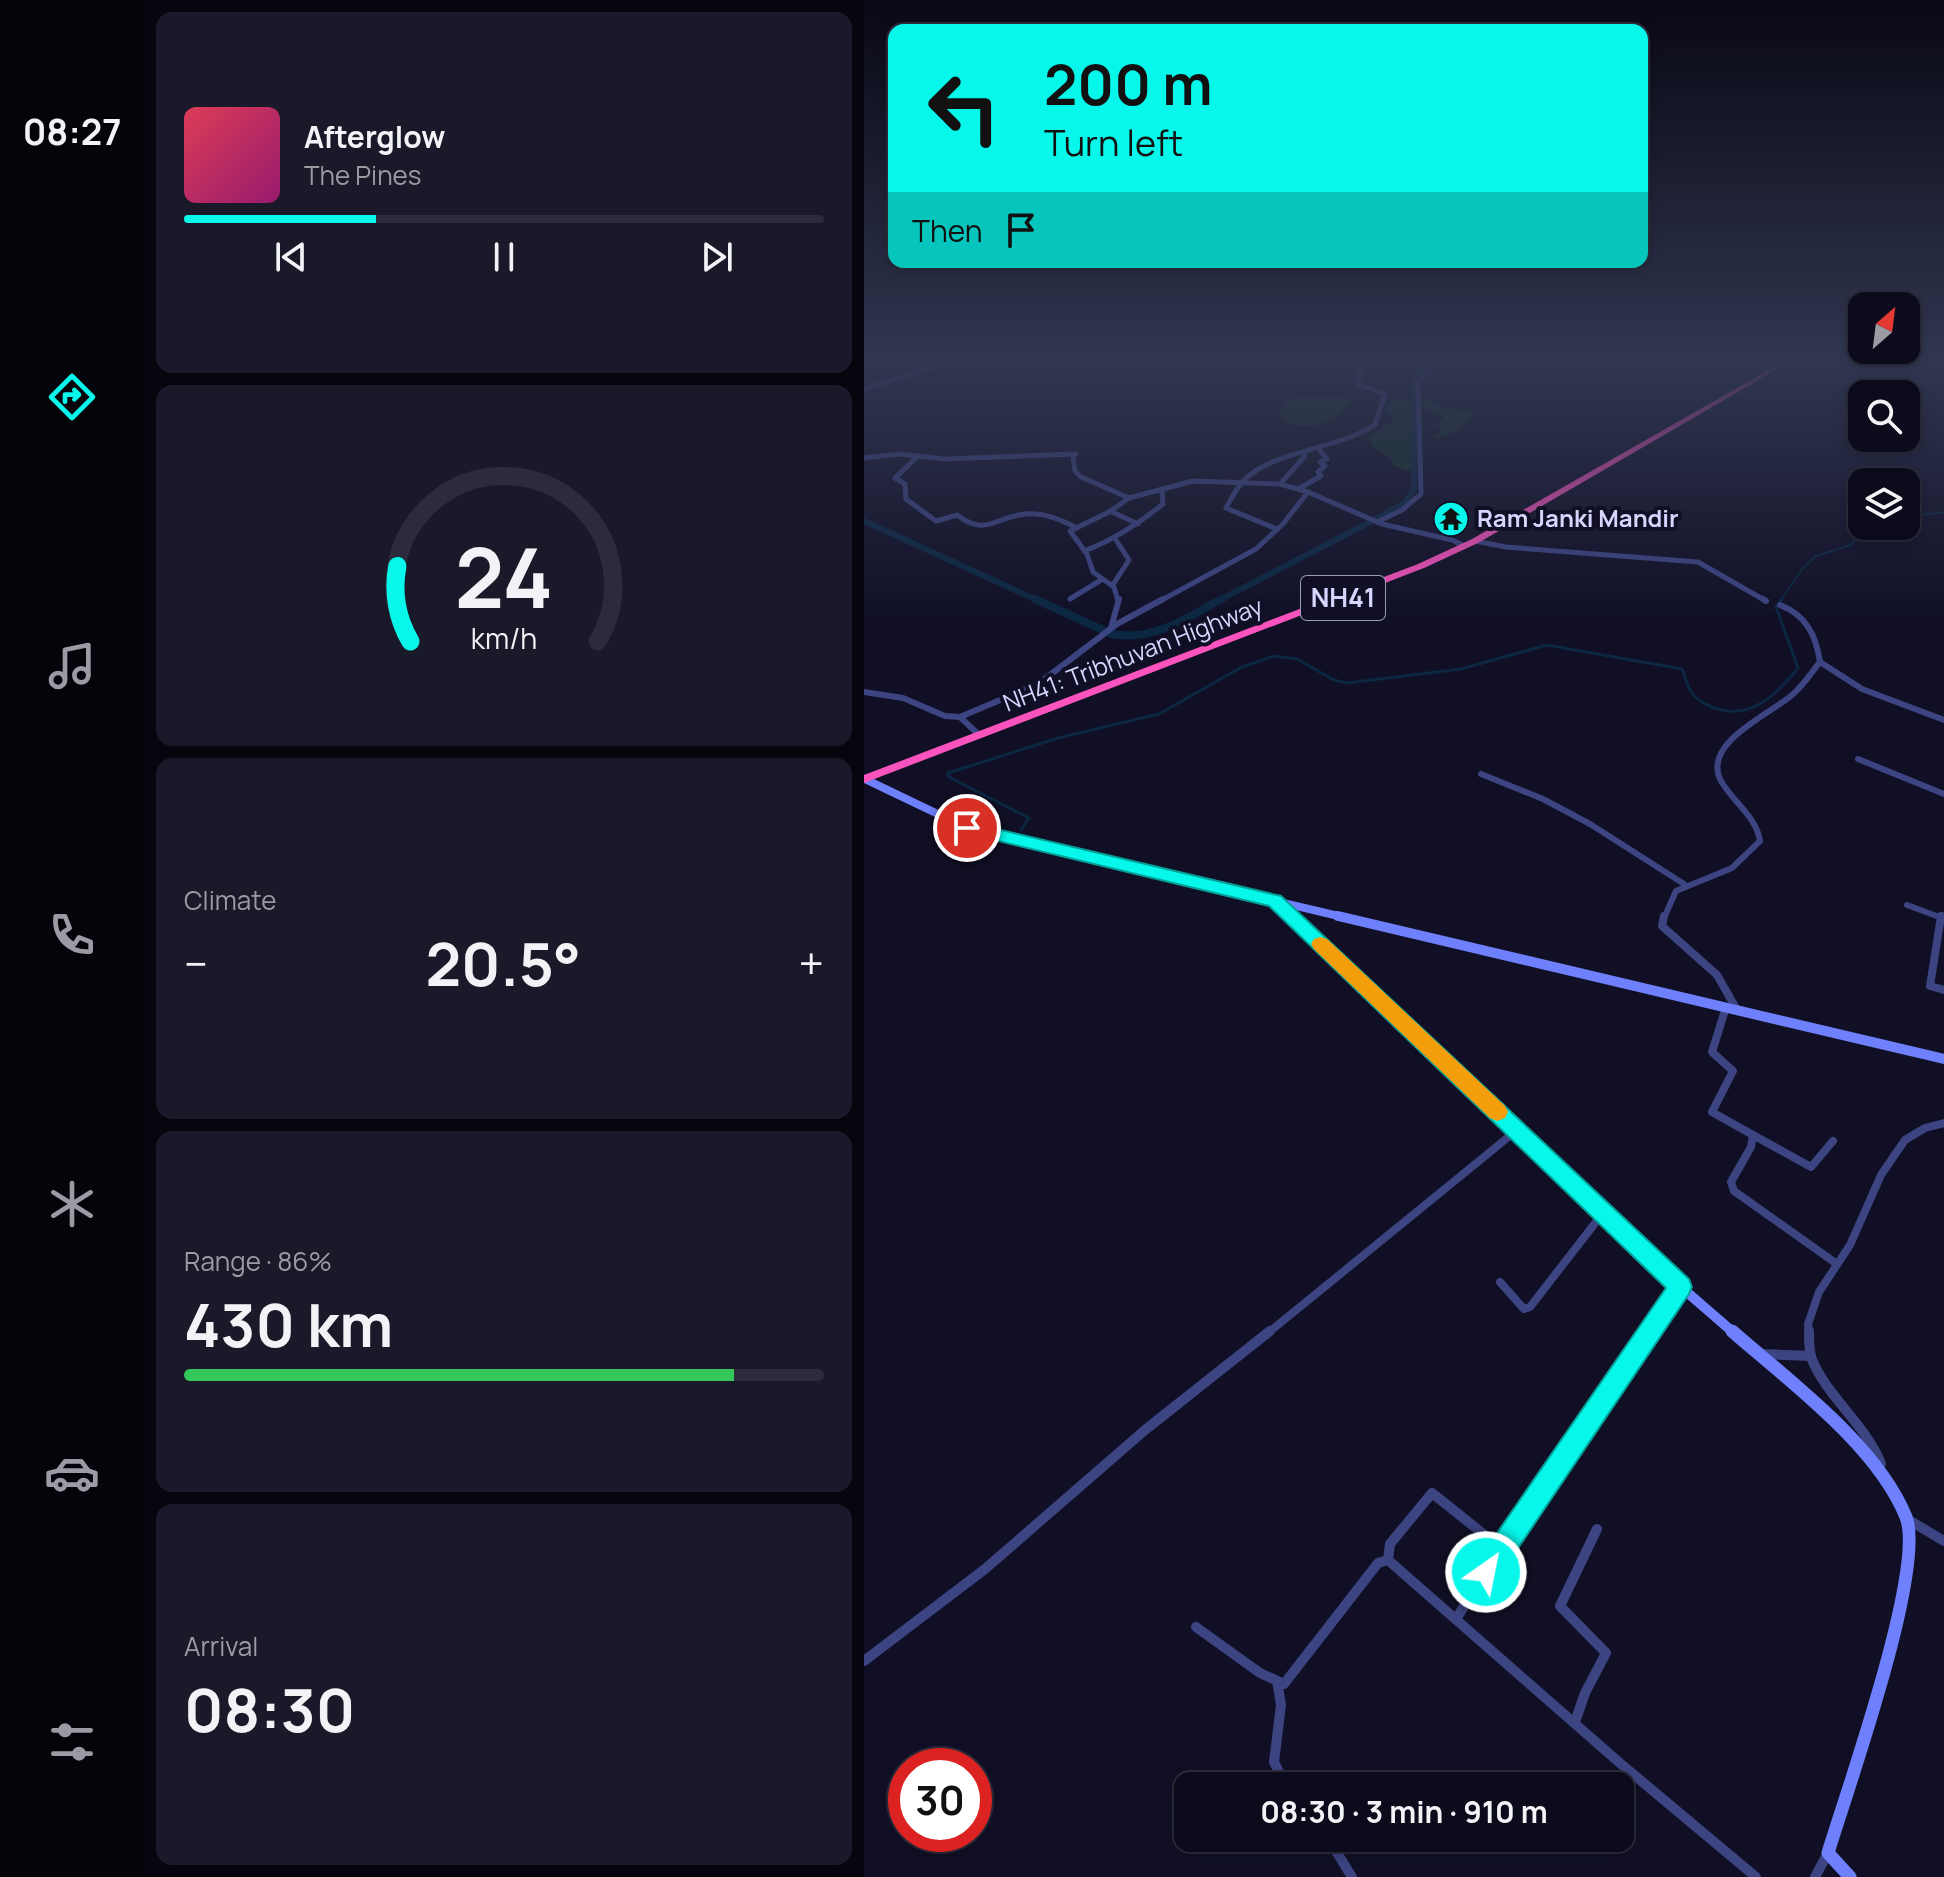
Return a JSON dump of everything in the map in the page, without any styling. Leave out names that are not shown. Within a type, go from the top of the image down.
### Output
[{"type":"highway","name":"NH41: Tribhuvan Highway","points":[[865,779],[1343,598],[1465,546],[1639,447]]},
{"type":"main road","points":[[865,779],[967,828],[1944,1059]]},
{"type":"main road","points":[[1275,900],[1681,1287],[1845,1430],[1889,1485],[1907,1519],[1909,1551],[1898,1622],[1828,1853],[1850,1877]]},
{"type":"street","points":[[1277,529],[1226,508],[1243,482],[1268,467],[1332,447]]},
{"type":"street","points":[[1377,522],[1402,510],[1421,494],[1420,447]]},
{"type":"street","points":[[1298,489],[1321,476],[1318,472],[1325,466],[1320,462],[1327,459],[1320,451]]},
{"type":"street","points":[[864,458],[899,454],[944,459],[1076,454],[1073,457],[1075,471],[1081,477],[1129,498]]},
{"type":"street","points":[[1280,484],[1307,455]]},
{"type":"street","points":[[917,457],[895,478],[905,484],[906,499],[936,521],[957,515],[965,522],[989,526],[1017,515],[1034,513],[1075,527]]},
{"type":"street","points":[[1111,628],[1119,598],[1112,586],[1093,572],[1084,551],[1070,531],[1086,525],[1129,498],[1193,481],[1280,484],[1308,492],[1377,522],[1465,546]]},
{"type":"street","points":[[1084,551],[1116,540],[1138,524],[1163,504],[1162,491]]},
{"type":"street","points":[[864,692],[903,698],[945,716],[960,717],[1038,684],[1111,628],[1256,549],[1308,492]]},
{"type":"street","points":[[1110,511],[1138,524]]},
{"type":"street","points":[[1112,586],[1129,560],[1116,540]]},
{"type":"street","points":[[1475,541],[1506,547],[1698,562],[1766,601]]},
{"type":"street","points":[[1070,599],[1101,580]]},
{"type":"street","points":[[1780,605],[1806,618],[1820,662],[1862,689],[1944,720]]},
{"type":"street","points":[[1737,1010],[1717,975],[1662,926],[1664,906],[1674,890],[1727,869],[1751,854],[1760,841],[1758,829],[1719,777],[1718,769],[1729,742],[1755,719],[1788,698],[1820,662]]},
{"type":"street","points":[[960,717],[979,735]]},
{"type":"street","points":[[1858,759],[1944,794]]},
{"type":"street","points":[[1481,774],[1543,799],[1590,824],[1684,884]]},
{"type":"street","points":[[1907,905],[1942,916],[1930,986],[1944,990]]},
{"type":"street","points":[[1726,1007],[1712,1052],[1733,1071],[1712,1112],[1811,1167],[1833,1141]]},
{"type":"street","points":[[1889,1485],[1872,1441],[1827,1383],[1811,1356],[1808,1324],[1819,1292],[1850,1245],[1881,1175],[1905,1140],[1925,1128],[1944,1123]]},
{"type":"street","points":[[864,1661],[985,1569],[1145,1430],[1335,1280],[1517,1130]]},
{"type":"street","points":[[1753,1135],[1751,1147],[1731,1182],[1734,1191],[1837,1264]]},
{"type":"street","points":[[1500,1282],[1524,1309],[1530,1307],[1603,1213]]},
{"type":"street","points":[[1456,1619],[1501,1548],[1681,1287]]},
{"type":"street","points":[[1759,1353],[1811,1356]]},
{"type":"street","points":[[1388,1560],[1390,1544],[1432,1493],[1501,1548]]},
{"type":"street","points":[[1907,1519],[1944,1541]]},
{"type":"street","points":[[1575,1722],[1585,1693],[1606,1653],[1560,1606],[1597,1529]]},
{"type":"street","points":[[1388,1560],[1756,1877]]},
{"type":"street","points":[[1196,1627],[1260,1673],[1284,1684],[1378,1563],[1388,1560]]},
{"type":"street","points":[[1277,1681],[1281,1705],[1274,1762],[1279,1772]]},
{"type":"street","points":[[1337,1852],[1352,1877]]},
{"type":"street","points":[[1815,1877],[1828,1853]]},
{"type":"green space","points":[[1373,447],[1414,447],[1414,468],[1406,471],[1391,464],[1394,461]]},
{"type":"waterway","points":[[1375,519],[1405,503],[1414,489],[1414,447]]},
{"type":"waterway","points":[[1920,515],[1944,512]]},
{"type":"waterway","points":[[864,521],[1039,601]]},
{"type":"waterway","points":[[1218,601],[1372,521]]},
{"type":"waterway","points":[[1780,601],[1803,568],[1816,556],[1851,545],[1855,540]]},
{"type":"waterway","points":[[1035,599],[1105,631]]},
{"type":"waterway","points":[[1111,634],[1141,635],[1169,627],[1222,599]]},
{"type":"waterway","points":[[1021,830],[1029,818],[949,777],[948,773],[1058,738],[1159,714],[1240,668],[1274,656],[1297,659],[1334,680],[1347,683],[1461,669],[1547,645],[1682,669],[1690,690],[1701,702],[1726,711],[1750,708],[1781,688],[1798,668],[1776,607],[1782,599]]},
{"type":"slow traffic","points":[[1320,944],[1497,1112]]},
{"type":"place","name":"Ram Janki Mandir","points":[[1451,519]]},
{"type":"route","points":[[967,828],[1275,900],[1681,1287],[1486,1572]]}]
